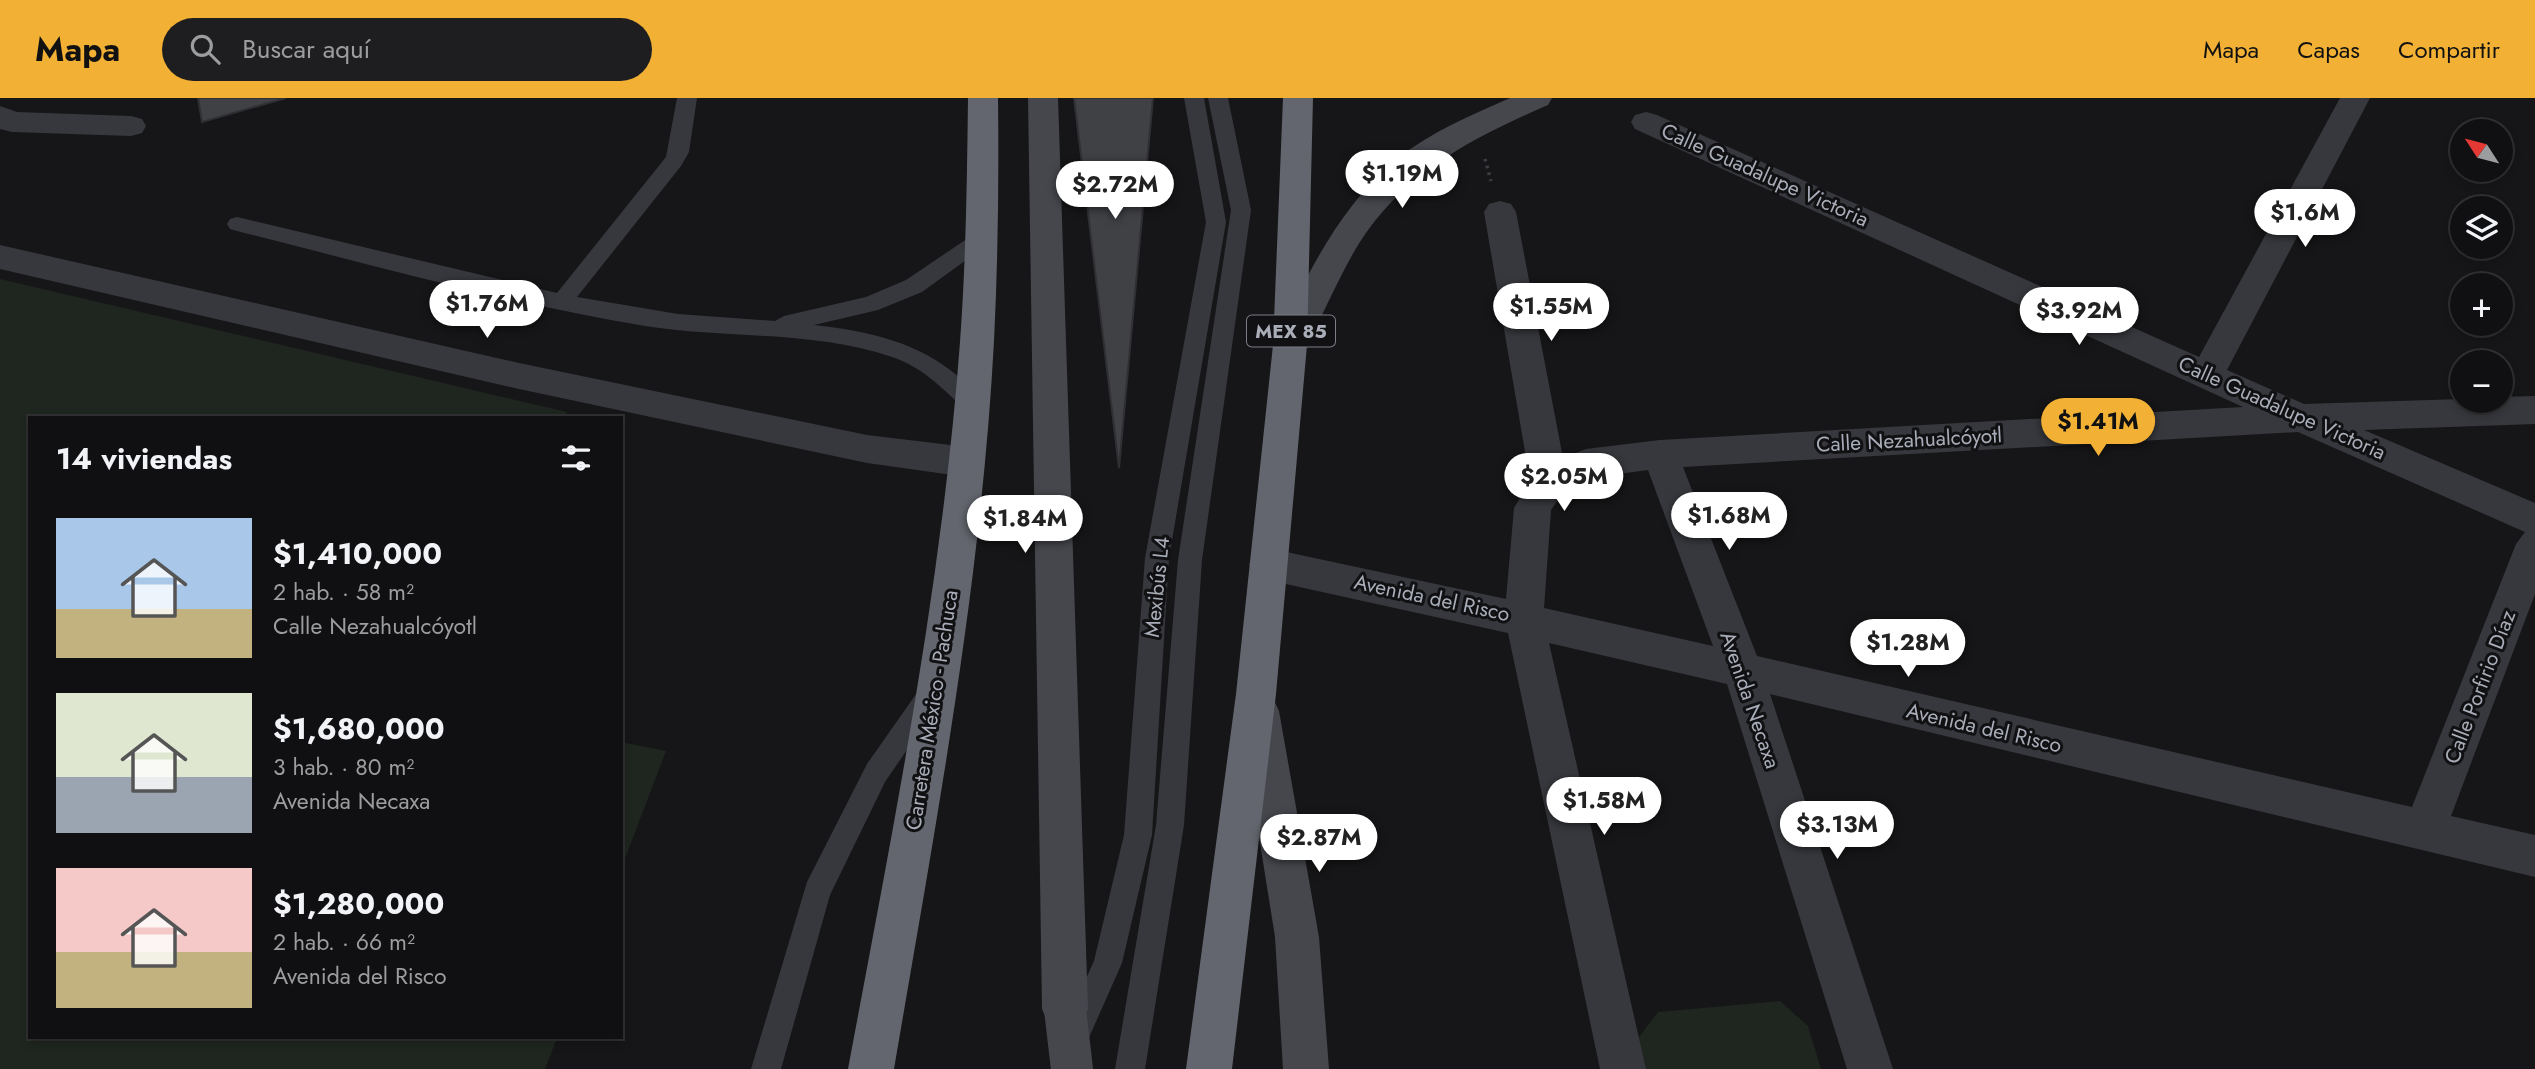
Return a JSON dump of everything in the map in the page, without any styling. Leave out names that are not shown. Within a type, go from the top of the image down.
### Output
[{"type":"highway","name":"Carretera México - Pachuca","points":[[872,1069],[940,681],[967,462],[984,237],[983,98]]},
{"type":"highway","name":"MEX 85","points":[[1209,1069],[1256,694],[1290,345],[1298,98]]},
{"type":"main road","points":[[1043,98],[1065,1009],[1072,1069]]},
{"type":"main road","points":[[1290,345],[1331,260],[1393,179],[1436,147],[1475,125],[1537,98]]},
{"type":"main road","points":[[1256,694],[1297,937],[1306,1069]]},
{"type":"street","points":[[2207,375],[2355,98]]},
{"type":"street","points":[[0,116],[12,122],[131,126]]},
{"type":"street","name":"Calle Guadalupe Victoria","points":[[1646,121],[2301,418],[2535,520]]},
{"type":"street","points":[[1500,212],[1549,483],[1533,508],[1524,618],[1623,1069]]},
{"type":"street","points":[[0,257],[519,376],[867,449],[967,462]]},
{"type":"street","name":"Calle Nezahualcóyotl","points":[[1549,483],[1586,464],[1660,454],[2301,418],[2535,410]]},
{"type":"street","name":"Avenida Necaxa","points":[[1660,454],[1743,672],[1870,1069]]},
{"type":"street","name":"Calle Porfirio Díaz","points":[[2425,830],[2535,544]]},
{"type":"street","name":"Avenida del Risco","points":[[1268,564],[1524,618],[1743,672],[2535,856]]},
{"type":"lane","points":[[562,301],[674,161],[679,152],[687,98]]},
{"type":"lane","name":"Mexibús L4","points":[[1059,1069],[1108,963],[1138,835],[1157,558],[1216,222],[1194,98]]},
{"type":"lane","name":"Mexibús L4","points":[[1130,1069],[1170,825],[1191,560],[1241,210],[1218,98]]},
{"type":"lane","points":[[237,223],[562,301],[649,318],[852,338],[897,350],[941,372],[972,403]]},
{"type":"lane","points":[[763,328],[870,304],[903,291],[984,237]]},
{"type":"lane","points":[[766,1069],[817,892],[876,773],[940,681]]},
{"type":"path","points":[[1475,125],[1500,212]]},
{"type":"shaded area","points":[[0,279],[567,412],[564,416],[28,416],[28,1039],[557,1039],[545,1069],[0,1069]]},
{"type":"shaded area","points":[[623,742],[666,751],[623,864]]},
{"type":"shaded area","points":[[1780,1001],[1808,1026],[1821,1069],[1643,1069],[1636,1041],[1658,1012]]},
{"type":"building","points":[[198,98],[286,98],[202,122]]},
{"type":"building","points":[[1074,98],[1153,98],[1119,468]]}]
